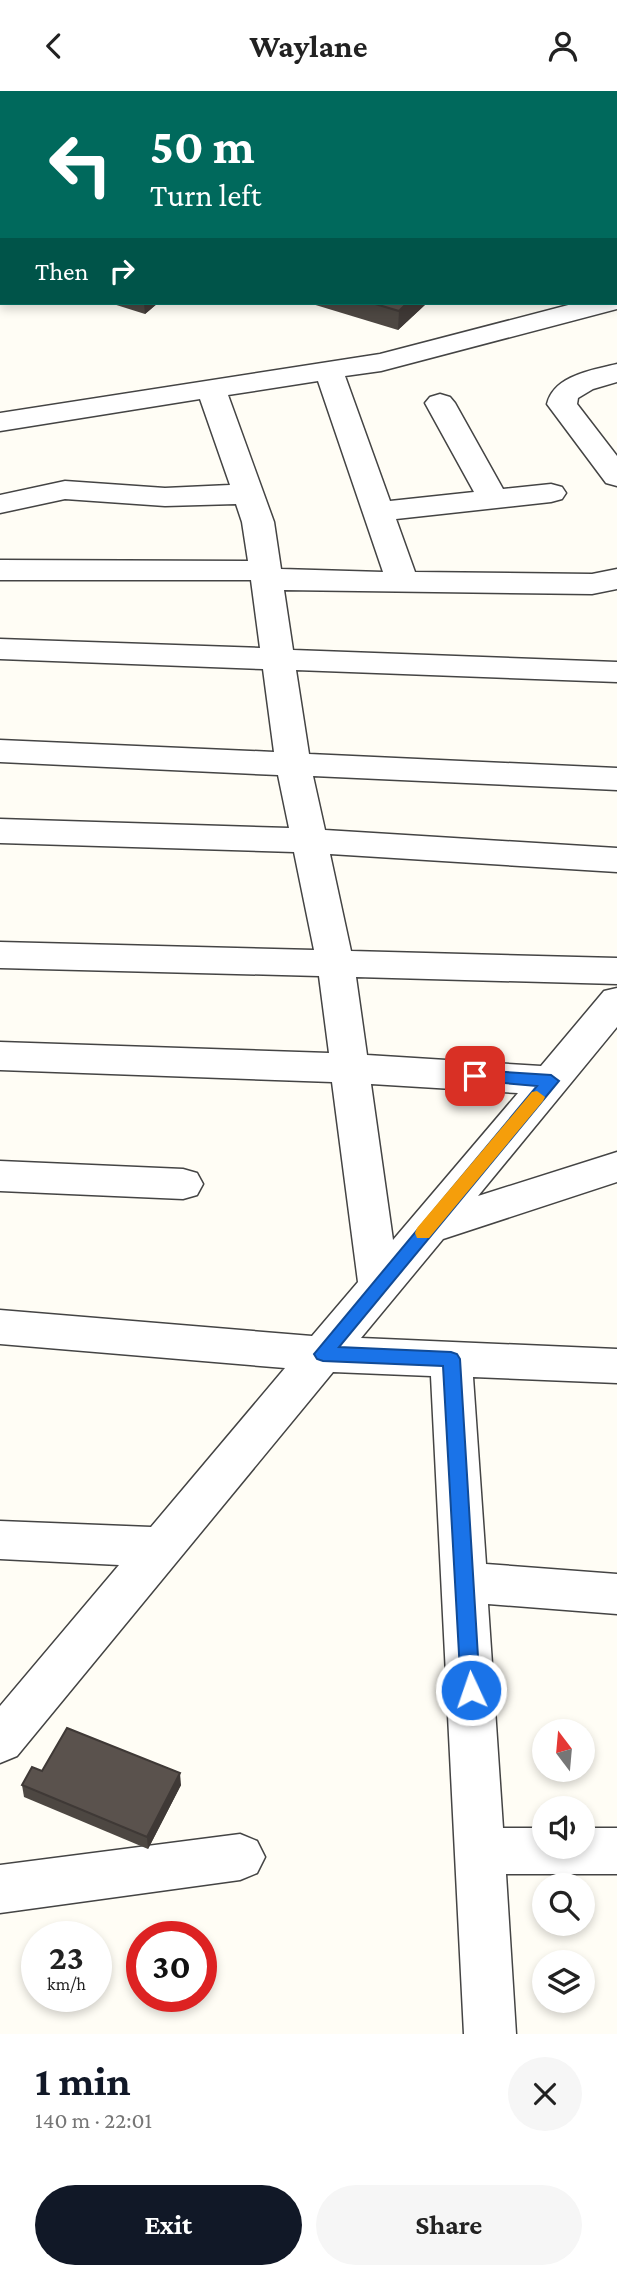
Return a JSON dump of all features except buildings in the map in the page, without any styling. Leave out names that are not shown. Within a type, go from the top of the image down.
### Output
[{"type":"street","points":[[0,422],[381,362],[600,305]]},
{"type":"street","points":[[329,371],[402,581]]},
{"type":"street","points":[[617,373],[566,391],[562,398],[562,404],[617,477]]},
{"type":"street","points":[[211,389],[258,523],[293,764],[336,965],[379,1286]]},
{"type":"street","points":[[440,403],[494,500]]},
{"type":"street","points":[[0,503],[65,491],[165,497],[248,494]]},
{"type":"street","points":[[378,512],[551,493]]},
{"type":"street","points":[[0,570],[402,581],[592,583],[617,579]]},
{"type":"street","points":[[0,649],[617,671]]},
{"type":"street","points":[[0,751],[617,779]]},
{"type":"street","points":[[0,831],[311,841],[617,860]]},
{"type":"street","points":[[0,955],[617,971]]},
{"type":"street","points":[[0,1741],[551,1081],[603,1030],[617,1001]]},
{"type":"street","points":[[0,1056],[350,1068],[551,1081]]},
{"type":"street","points":[[427,1228],[617,1167]]},
{"type":"street","points":[[0,1176],[183,1184]]},
{"type":"street","points":[[0,1327],[323,1354],[617,1366]]},
{"type":"street","points":[[451,1359],[490,2034]]},
{"type":"street","points":[[0,1540],[162,1547]]},
{"type":"street","points":[[465,1582],[617,1594]]},
{"type":"street","points":[[480,1851],[617,1851]]},
{"type":"street","points":[[0,1889],[240,1857]]},
{"type":"slow traffic","points":[[423,1233],[537,1097]]},
{"type":"route","points":[[471,1690],[451,1359],[323,1354],[551,1081],[475,1076]]}]
